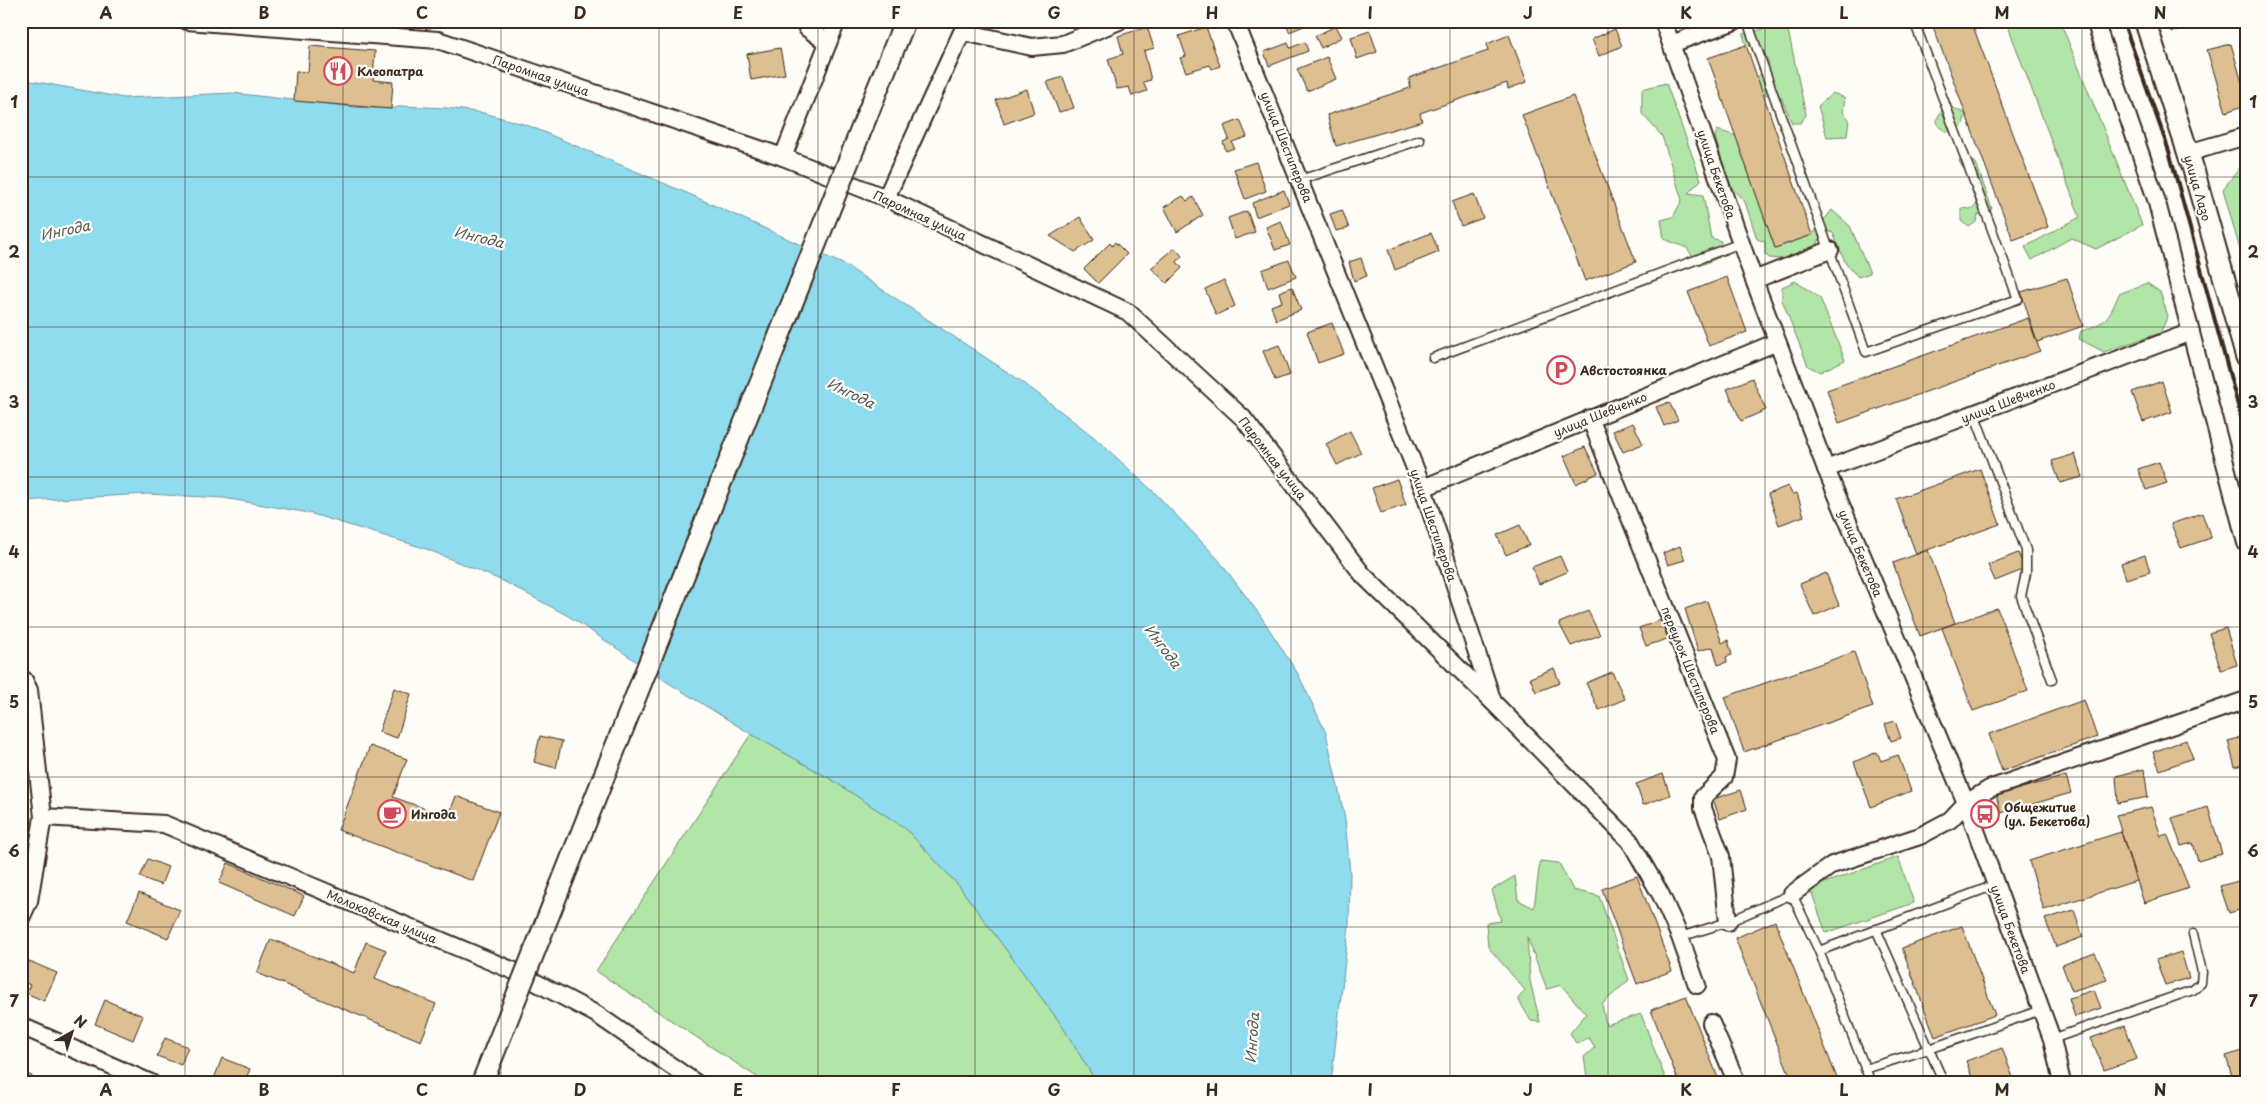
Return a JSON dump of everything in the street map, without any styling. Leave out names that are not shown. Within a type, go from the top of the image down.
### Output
[{"type":"street","name":"Паромная улица","points":[[187,21],[365,28],[438,40],[783,157],[886,198],[1128,312],[1243,418],[1363,575],[1493,702]]},
{"type":"street","points":[[804,21],[807,28],[828,43]]},
{"type":"street","points":[[783,157],[837,21]]},
{"type":"street","points":[[482,1083],[906,21]]},
{"type":"street","points":[[886,198],[965,27],[1032,47],[1063,44],[1119,21]]},
{"type":"street","name":"улица Шестиперова","points":[[1235,21],[1423,488],[1493,702],[1630,841],[1661,895],[1680,937],[1697,985]]},
{"type":"street","name":"улица Бекетова","points":[[1663,21],[1754,280],[1826,469],[1966,803],[2052,1039],[2062,1083]]},
{"type":"street","points":[[1671,44],[1735,21]]},
{"type":"street","points":[[2094,21],[2156,199],[2246,543]]},
{"type":"street","name":"улица Лазо","points":[[2145,21],[2188,153],[2246,356]]},
{"type":"street","points":[[2188,153],[2246,136]]},
{"type":"street","points":[[1754,280],[1830,250]]},
{"type":"street","name":"улица Шевченко","points":[[1826,469],[2191,332]]},
{"type":"street","name":"улица Шевченко","points":[[1423,488],[1777,342]]},
{"type":"street","name":"переулок Шестиперова","points":[[1590,418],[1727,760],[1724,776],[1703,798],[1703,808],[1722,856],[1728,922]]},
{"type":"street","points":[[21,680],[24,680],[29,690],[42,817],[29,901],[21,918]]},
{"type":"street","points":[[1792,894],[1832,865],[1920,836],[1950,820],[1966,803],[1989,789],[2246,700]]},
{"type":"street","name":"Молоковская улица","points":[[42,817],[164,824],[514,971],[596,1014],[696,1083]]},
{"type":"street","points":[[1711,1023],[1737,1083]]},
{"type":"street","points":[[21,1026],[151,1083]]},
{"type":"lane","points":[[1748,21],[1866,352],[2018,298],[1914,21]]},
{"type":"lane","points":[[1300,180],[1420,140]]},
{"type":"lane","points":[[1433,358],[1741,242]]},
{"type":"lane","points":[[1974,414],[2026,550],[2026,573],[2021,596],[2052,680]]},
{"type":"lane","points":[[1819,951],[1995,885]]},
{"type":"lane","points":[[1680,937],[1728,922],[1792,894],[1819,951],[1871,1083]]},
{"type":"lane","points":[[1876,929],[1944,1083]]},
{"type":"lane","points":[[2052,1039],[2193,990],[2201,983],[2202,972],[2193,934]]},
{"type":"lane","points":[[1866,1069],[2041,1010]]},
{"type":"green space","points":[[1770,21],[1786,21],[1806,115],[1800,123],[1792,123],[1781,97],[1763,94],[1757,78],[1769,64],[1763,49],[1746,45],[1743,34],[1764,29]]},
{"type":"green space","points":[[2006,21],[2060,21],[2142,225],[2096,249],[2071,238],[2032,260],[2025,247],[2080,217]]},
{"type":"green space","points":[[1666,83],[1701,180],[1688,193],[1703,195],[1711,238],[1721,241],[1720,257],[1699,266],[1687,248],[1664,239],[1661,220],[1673,217],[1682,200],[1662,136],[1642,114],[1642,89]]},
{"type":"green space","points":[[1833,93],[1845,98],[1843,112],[1849,119],[1847,136],[1827,137],[1818,106]]},
{"type":"green space","points":[[1945,104],[1966,114],[1962,127],[1956,133],[1945,131],[1938,126],[1937,119]]},
{"type":"green space","points":[[1717,130],[1736,136],[1775,248],[1812,235],[1832,210],[1850,226],[1870,273],[1858,277],[1846,264],[1833,233],[1823,230],[1816,248],[1804,250],[1794,260],[1769,258],[1765,254],[1765,242],[1757,239],[1745,202],[1728,184],[1715,137]]},
{"type":"green space","points":[[1964,154],[1976,163],[1992,209],[1978,215],[1976,222],[1969,227],[1961,221],[1961,208],[1970,209],[1977,205],[1969,181],[1971,173],[1963,168],[1959,161]]},
{"type":"green space","points":[[2246,160],[2246,271],[2223,189]]},
{"type":"green space","points":[[1795,281],[1820,298],[1845,360],[1820,372],[1808,366],[1782,300],[1782,287]]},
{"type":"green space","points":[[2147,283],[2160,292],[2168,316],[2160,333],[2104,352],[2079,339],[2081,331],[2096,325],[2106,318],[2119,294]]},
{"type":"green space","points":[[751,734],[829,778],[905,828],[959,886],[1061,1024],[1097,1083],[766,1083],[596,971]]},
{"type":"green space","points":[[1898,857],[1914,903],[1826,933],[1810,888]]},
{"type":"green space","points":[[1540,861],[1559,863],[1573,890],[1599,896],[1629,980],[1602,1004],[1606,1025],[1641,1014],[1667,1083],[1588,1083],[1584,1057],[1595,1047],[1589,1038],[1576,1043],[1570,1033],[1586,1014],[1561,985],[1547,989],[1527,937],[1530,981],[1540,1022],[1531,1021],[1518,999],[1525,990],[1488,947],[1486,923],[1501,921],[1492,890],[1515,876],[1518,900],[1534,908]]},
{"type":"water","name":"Ингода","points":[[21,79],[124,98],[232,93],[354,107],[391,109],[402,106],[447,108],[484,113],[527,125],[689,194],[845,265],[1024,383],[1094,437],[1155,493],[1217,558],[1260,615],[1298,674],[1326,733],[1345,819],[1350,873],[1349,926],[1331,1083],[1097,1083],[1061,1024],[959,886],[905,828],[829,778],[751,734],[667,682],[570,617],[503,581],[424,548],[309,513],[224,498],[147,494],[21,501]]},
{"type":"building","points":[[1286,21],[1308,21],[1309,24],[1289,32]]},
{"type":"building","points":[[1931,21],[1971,21],[2048,227],[2013,240]]},
{"type":"building","points":[[2168,21],[2192,21],[2193,24],[2172,32]]},
{"type":"building","points":[[1336,26],[1342,37],[1321,48],[1315,36]]},
{"type":"building","points":[[1147,27],[1154,48],[1144,51],[1151,80],[1143,82],[1147,91],[1132,96],[1129,87],[1117,89],[1108,59],[1123,54],[1118,36]]},
{"type":"building","points":[[1206,27],[1220,66],[1212,69],[1210,65],[1186,72],[1180,58],[1186,56],[1179,36]]},
{"type":"building","points":[[1615,29],[1622,46],[1599,56],[1592,39]]},
{"type":"building","points":[[1370,31],[1377,52],[1357,59],[1351,37]]},
{"type":"building","points":[[1509,35],[1527,82],[1508,89],[1507,83],[1420,113],[1422,121],[1336,146],[1327,115],[1410,88],[1409,78],[1488,51],[1487,44]]},
{"type":"building","points":[[1305,42],[1308,51],[1269,66],[1264,52],[1288,43],[1290,48]]},
{"type":"building","points":[[2231,44],[2246,97],[2246,105],[2226,112],[2207,50]]},
{"type":"building","points":[[1746,45],[1812,235],[1775,248],[1708,58]]},
{"type":"building","points":[[310,46],[375,51],[373,80],[393,82],[391,109],[294,101],[296,71],[308,72]]},
{"type":"building","points":[[780,48],[785,74],[751,80],[747,54]]},
{"type":"building","points":[[1327,57],[1336,79],[1307,91],[1297,69]]},
{"type":"building","points":[[1063,77],[1074,108],[1059,112],[1047,82]]},
{"type":"building","points":[[1027,89],[1034,113],[1004,124],[996,100]]},
{"type":"building","points":[[1573,96],[1636,262],[1585,281],[1522,115]]},
{"type":"building","points":[[1240,120],[1247,137],[1232,142],[1234,148],[1226,151],[1223,142],[1229,139],[1224,126]]},
{"type":"building","points":[[1256,162],[1266,191],[1245,199],[1234,169]]},
{"type":"building","points":[[1284,190],[1289,204],[1256,217],[1252,203]]},
{"type":"building","points":[[1474,194],[1483,218],[1461,226],[1452,202]]},
{"type":"building","points":[[1183,196],[1187,201],[1193,197],[1203,215],[1177,232],[1164,207]]},
{"type":"building","points":[[1342,210],[1349,228],[1336,231],[1330,214]]},
{"type":"building","points":[[1247,211],[1255,232],[1235,239],[1228,218]]},
{"type":"building","points":[[1080,217],[1094,240],[1075,252],[1050,236]]},
{"type":"building","points":[[1281,221],[1290,245],[1275,250],[1266,227]]},
{"type":"building","points":[[1431,233],[1439,252],[1395,270],[1388,250]]},
{"type":"building","points":[[1115,242],[1127,254],[1098,283],[1084,269],[1110,243],[1112,246]]},
{"type":"building","points":[[1175,248],[1182,256],[1177,262],[1182,268],[1167,283],[1151,268]]},
{"type":"building","points":[[1361,258],[1367,276],[1354,281],[1349,262]]},
{"type":"building","points":[[1289,260],[1296,277],[1268,288],[1262,270]]},
{"type":"building","points":[[1727,277],[1747,332],[1709,346],[1688,292]]},
{"type":"building","points":[[2067,278],[2083,326],[2037,342],[2021,292]]},
{"type":"building","points":[[1224,280],[1235,306],[1216,315],[1205,289]]},
{"type":"building","points":[[1292,287],[1301,310],[1276,320],[1271,306],[1282,302],[1279,292]]},
{"type":"building","points":[[2028,318],[2040,351],[1839,423],[1827,390]]},
{"type":"building","points":[[1332,323],[1344,354],[1318,363],[1307,332]]},
{"type":"building","points":[[1279,345],[1290,375],[1275,380],[1263,351]]},
{"type":"building","points":[[1752,378],[1766,410],[1741,421],[1727,389]]},
{"type":"building","points":[[2162,381],[2172,412],[2143,422],[2132,392]]},
{"type":"building","points":[[1669,402],[1678,420],[1664,426],[1656,407]]},
{"type":"building","points":[[1633,423],[1643,444],[1623,452],[1613,431]]},
{"type":"building","points":[[1350,431],[1361,453],[1337,465],[1326,444]]},
{"type":"building","points":[[1585,447],[1598,473],[1576,484],[1564,456]]},
{"type":"building","points":[[2075,454],[2082,477],[2060,483],[2052,461]]},
{"type":"building","points":[[2159,462],[2167,483],[2146,490],[2138,469]]},
{"type":"building","points":[[1980,469],[2000,524],[1916,554],[1896,499]]},
{"type":"building","points":[[1397,479],[1406,505],[1381,513],[1372,488]]},
{"type":"building","points":[[1788,486],[1792,494],[1797,493],[1804,516],[1779,525],[1768,494]]},
{"type":"building","points":[[2202,513],[2211,538],[2181,548],[2171,524]]},
{"type":"building","points":[[1520,525],[1529,545],[1506,555],[1497,535]]},
{"type":"building","points":[[1680,546],[1685,560],[1668,565],[1663,553]]},
{"type":"building","points":[[1928,550],[1955,623],[1920,636],[1893,563]]},
{"type":"building","points":[[2018,553],[2025,569],[1995,581],[1988,565]]},
{"type":"building","points":[[2145,555],[2150,572],[2126,579],[2121,563]]},
{"type":"building","points":[[1560,556],[1567,572],[1539,584],[1532,567]]},
{"type":"building","points":[[1826,573],[1839,605],[1814,616],[1800,584]]},
{"type":"building","points":[[1707,601],[1722,643],[1728,640],[1732,655],[1726,657],[1727,662],[1718,665],[1713,647],[1698,651],[1685,609]]},
{"type":"building","points":[[1997,608],[2028,691],[1973,711],[1942,628]]},
{"type":"building","points":[[1588,611],[1600,635],[1571,646],[1559,623]]},
{"type":"building","points":[[1664,619],[1670,638],[1646,646],[1639,628]]},
{"type":"building","points":[[2226,628],[2237,665],[2221,670],[2209,633]]},
{"type":"building","points":[[1854,652],[1873,707],[1744,752],[1725,697]]},
{"type":"building","points":[[1554,668],[1560,683],[1536,692],[1530,678]]},
{"type":"building","points":[[1612,672],[1625,699],[1599,710],[1586,683]]},
{"type":"building","points":[[394,688],[411,694],[397,738],[379,732]]},
{"type":"building","points":[[2084,700],[2097,737],[2002,771],[1989,734]]},
{"type":"building","points":[[1895,721],[1901,738],[1891,741],[1885,724]]},
{"type":"building","points":[[540,736],[562,741],[556,768],[534,762]]},
{"type":"building","points":[[2246,736],[2246,764],[2235,767],[2228,741]]},
{"type":"building","points":[[2186,740],[2193,758],[2160,770],[2153,752]]},
{"type":"building","name":"Ингода","points":[[370,746],[407,759],[393,797],[448,817],[456,796],[499,812],[473,881],[338,830]]},
{"type":"building","points":[[1877,752],[1881,761],[1898,755],[1911,791],[1871,807],[1854,762]]},
{"type":"building","points":[[2144,769],[2148,797],[2118,803],[2116,776]]},
{"type":"building","points":[[1663,774],[1670,795],[1643,805],[1636,784]]},
{"type":"building","points":[[2066,776],[2071,793],[2001,813],[1996,795]]},
{"type":"building","points":[[1741,790],[1747,809],[1720,819],[1713,799]]},
{"type":"building","points":[[2151,807],[2161,836],[2167,834],[2189,888],[2144,903],[2116,815]]},
{"type":"building","points":[[2208,807],[2222,854],[2198,861],[2193,843],[2181,846],[2172,818]]},
{"type":"building","points":[[2121,832],[2136,881],[2044,910],[2029,861]]},
{"type":"building","points":[[148,859],[168,867],[161,885],[140,877]]},
{"type":"building","points":[[228,863],[304,896],[295,916],[219,883]]},
{"type":"building","points":[[1637,876],[1672,971],[1637,984],[1602,889]]},
{"type":"building","points":[[2246,879],[2246,908],[2229,913],[2220,886]]},
{"type":"building","points":[[139,893],[180,910],[168,938],[127,921]]},
{"type":"building","points":[[2074,910],[2083,937],[2056,947],[2045,919]]},
{"type":"building","points":[[1775,921],[1839,1083],[1793,1083],[1735,938]]},
{"type":"building","points":[[1962,926],[1995,1015],[1935,1037],[1902,948]]},
{"type":"building","points":[[271,939],[354,973],[366,942],[386,950],[375,979],[436,1004],[421,1041],[257,973]]},
{"type":"building","points":[[2181,952],[2189,978],[2165,985],[2156,960]]},
{"type":"building","points":[[2095,953],[2107,980],[2072,991],[2062,965]]},
{"type":"building","points":[[29,961],[57,973],[44,1001],[26,993],[30,985],[21,981]]},
{"type":"building","points":[[2094,990],[2101,1008],[2075,1017],[2069,998]]},
{"type":"building","points":[[1686,996],[1720,1083],[1679,1083],[1651,1010]]},
{"type":"building","points":[[105,1000],[143,1016],[133,1040],[95,1024]]},
{"type":"building","points":[[2125,1026],[2137,1059],[2104,1070],[2091,1038]]},
{"type":"building","points":[[165,1038],[188,1047],[181,1065],[157,1056]]},
{"type":"building","points":[[2002,1048],[2015,1083],[1974,1083],[1966,1061]]},
{"type":"building","points":[[2246,1050],[2246,1083],[2234,1083],[2226,1056]]},
{"type":"building","points":[[222,1058],[250,1069],[244,1083],[223,1083],[214,1079]]},
{"type":"building","points":[[21,1072],[32,1076],[29,1083],[21,1083]]},
{"type":"building","points":[[275,1075],[295,1083],[272,1083]]},
{"type":"railway","points":[[2123,21],[2169,151],[2246,435]]},
{"type":"place","name":"Клеопатра","points":[[338,71]]},
{"type":"place","name":"Австостоянка","points":[[1561,370]]},
{"type":"place","name":"Ингода","points":[[392,814]]},
{"type":"place","name":"Общежитие (ул. Бекетова)","points":[[1985,814]]}]
